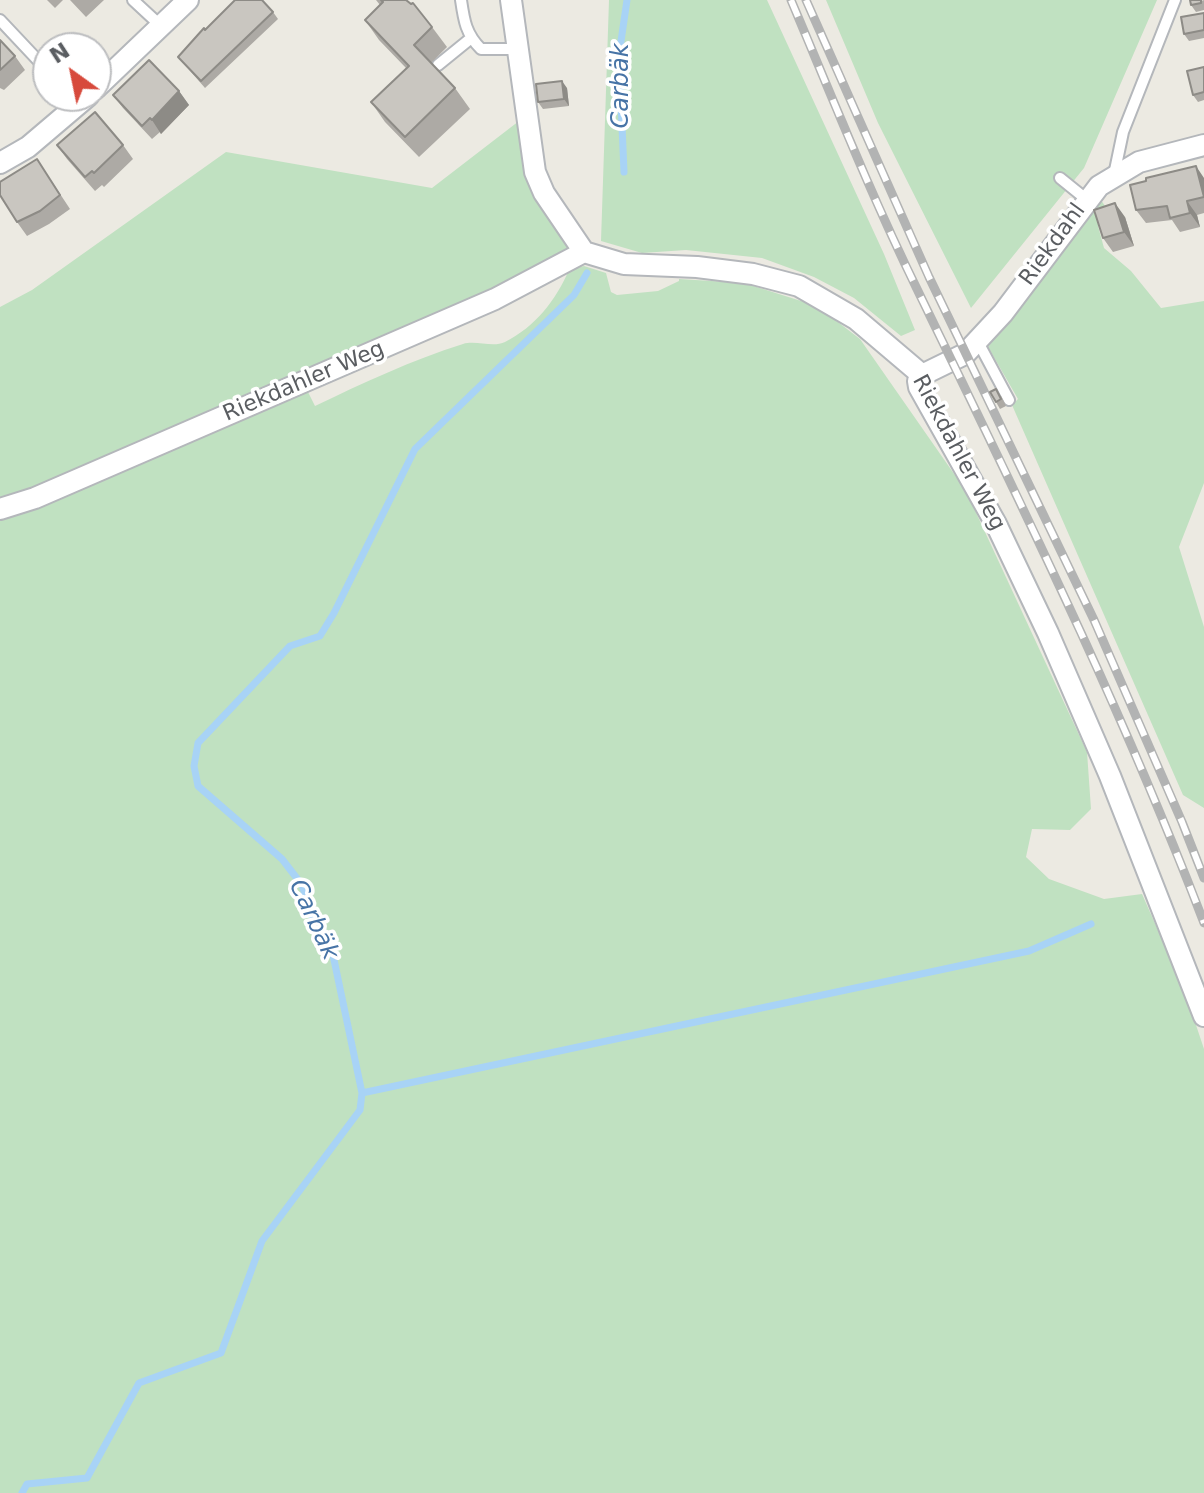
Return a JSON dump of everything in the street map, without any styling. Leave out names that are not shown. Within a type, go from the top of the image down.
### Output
[{"type":"street","points":[[112,73],[188,0]]},
{"type":"street","points":[[511,0],[535,172],[544,193],[584,252]]},
{"type":"street","points":[[0,163],[28,147],[66,112]]},
{"type":"street","name":"Riekdahl","points":[[922,375],[965,354],[1003,313],[1086,199],[1099,186],[1139,162],[1204,145]]},
{"type":"street","name":"Riekdahler Weg","points":[[0,509],[35,498],[495,299],[584,252],[624,264],[697,267],[753,274],[799,286],[856,319],[922,375],[918,381],[919,387],[996,524],[1048,633],[1110,776],[1204,1016]]},
{"type":"lane","points":[[133,0],[161,26]]},
{"type":"lane","points":[[461,0],[470,39],[481,49],[519,49]]},
{"type":"lane","points":[[1113,176],[1123,132],[1175,0]]},
{"type":"lane","points":[[0,20],[32,54]]},
{"type":"lane","points":[[438,65],[470,39]]},
{"type":"lane","points":[[1060,178],[1086,199]]},
{"type":"lane","points":[[977,340],[1009,400]]},
{"type":"green space","points":[[609,0],[767,0],[884,254],[915,330],[901,336],[854,298],[814,277],[762,258],[686,250],[642,253],[601,241]]},
{"type":"green space","points":[[826,0],[1157,0],[1084,168],[971,308],[878,123]]},
{"type":"green space","points":[[519,121],[584,252],[303,382],[315,406],[444,350],[468,343],[505,342],[526,329],[543,312],[569,270],[584,266],[606,273],[611,292],[617,295],[658,291],[679,279],[744,283],[817,306],[860,339],[966,491],[1087,752],[1091,809],[1070,830],[1032,829],[1026,857],[1049,879],[1104,899],[1142,894],[1184,989],[1204,1049],[1204,1493],[0,1493],[0,307],[32,290],[226,152],[432,188]]},
{"type":"green space","points":[[1101,200],[1107,209],[1098,226],[1104,248],[1131,271],[1161,308],[1204,301],[1204,483],[1179,547],[1204,627],[1204,808],[1183,795],[1012,405],[1018,399],[988,347],[1085,215]]},
{"type":"building","points":[[235,0],[262,0],[273,12],[201,81],[178,57]]},
{"type":"building","points":[[381,0],[413,3],[432,27],[414,45],[455,88],[405,137],[371,102],[409,66],[365,20],[383,2]]},
{"type":"building","points":[[1190,0],[1201,0],[1201,3],[1191,5]]},
{"type":"building","points":[[1204,13],[1204,30],[1184,34],[1181,17]]},
{"type":"building","points":[[0,40],[15,56],[0,70]]},
{"type":"building","points":[[149,60],[179,91],[152,120],[150,118],[142,126],[113,95]]},
{"type":"building","points":[[1204,67],[1204,92],[1193,95],[1187,71]]},
{"type":"building","points":[[562,81],[564,99],[538,102],[536,84]]},
{"type":"building","points":[[95,112],[123,145],[94,173],[92,171],[85,177],[57,145]]},
{"type":"building","points":[[37,159],[60,195],[40,211],[17,222],[0,195],[0,182]]},
{"type":"building","points":[[1196,166],[1204,197],[1187,201],[1190,213],[1170,218],[1167,206],[1136,210],[1130,185]]},
{"type":"building","points":[[1115,203],[1124,232],[1103,238],[1094,210]]},
{"type":"building","points":[[996,389],[1001,399],[996,402],[990,392]]},
{"type":"waterway","name":"Carbäk","points":[[624,172],[619,55],[627,0]]},
{"type":"waterway","name":"Carbäk","points":[[22,1493],[27,1484],[87,1478],[139,1383],[221,1353],[262,1241],[360,1110],[362,1093],[333,955],[316,930],[302,885],[282,859],[198,786],[194,766],[198,743],[290,646],[320,636],[415,449],[574,295],[587,273]]},
{"type":"waterway","points":[[362,1093],[1029,951],[1091,924]]},
{"type":"railway","points":[[791,0],[884,218],[1103,682],[1204,923]]},
{"type":"railway","points":[[806,0],[929,277],[1094,620],[1204,878]]}]
